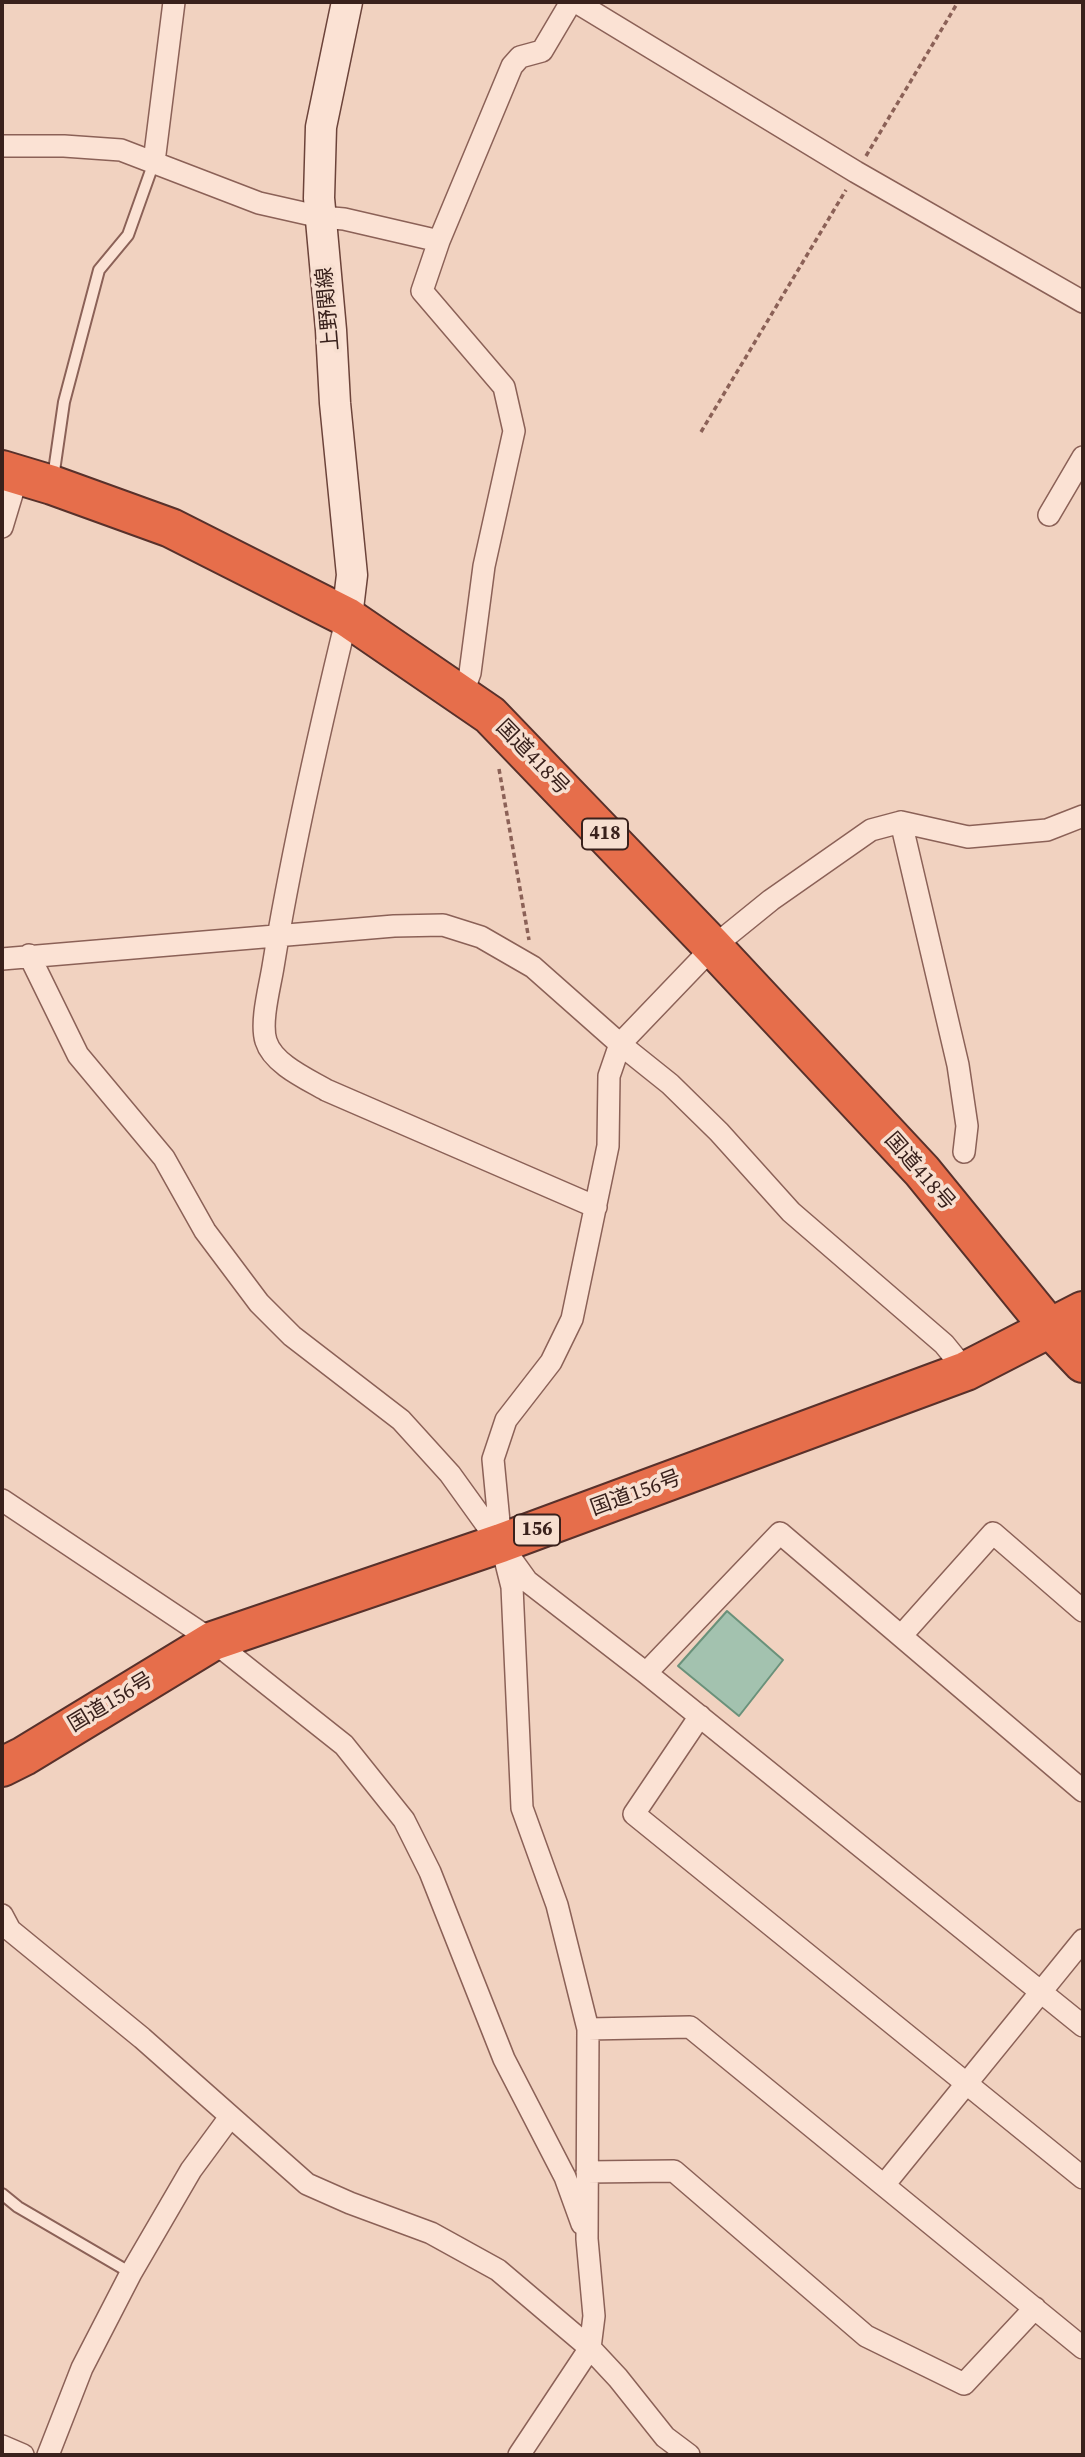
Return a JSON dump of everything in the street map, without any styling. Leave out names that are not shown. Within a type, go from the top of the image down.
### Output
[{"type":"highway","name":"国道418号","points":[[24,476],[171,528],[347,617],[490,715],[713,947],[922,1171],[1049,1327],[1083,1363]]},
{"type":"highway","name":"国道156号","points":[[2,1767],[213,1641],[501,1544],[966,1371],[1083,1311]]},
{"type":"main road","name":"上野関線","points":[[347,2],[321,127],[321,216],[335,403],[352,575],[347,617]]},
{"type":"street","points":[[154,162],[174,2]]},
{"type":"street","points":[[462,695],[470,673],[484,566],[514,431],[504,387],[422,291],[439,242],[512,66],[520,57],[542,51],[573,2],[856,172],[1083,302]]},
{"type":"street","points":[[2,146],[121,150],[259,204],[344,219],[439,242]]},
{"type":"street","points":[[1049,515],[1083,457]]},
{"type":"street","points":[[2,527],[24,476]]},
{"type":"street","points":[[347,617],[328,694],[278,935],[264,1022],[266,1042],[284,1065],[326,1090],[596,1207]]},
{"type":"street","points":[[519,2455],[590,2348],[594,2316],[587,2239],[588,2029],[557,1905],[522,1808],[512,1587],[501,1544],[493,1459],[506,1420],[551,1362],[572,1319],[608,1146],[609,1076],[620,1044],[713,947],[771,900],[871,831],[901,822],[968,837],[1047,830],[1083,816]]},
{"type":"street","points":[[901,822],[957,1065],[967,1126],[964,1152]]},
{"type":"street","points":[[2,959],[394,926],[443,925],[481,937],[533,967],[670,1084],[719,1132],[791,1212],[944,1344],[966,1371]]},
{"type":"street","points":[[29,956],[78,1055],[164,1158],[205,1231],[259,1303],[292,1336],[401,1420],[450,1474],[527,1581],[700,1716],[1083,2026]]},
{"type":"street","points":[[2,1500],[213,1641],[344,1745],[404,1821],[430,1872],[505,2059],[565,2177],[587,2239]]},
{"type":"street","points":[[646,1673],[780,1533],[1083,1791]]},
{"type":"street","points":[[901,1636],[993,1533],[1083,1611]]},
{"type":"street","points":[[700,1716],[634,1814],[1083,2178]]},
{"type":"street","points":[[6,1927],[142,2038],[307,2184],[431,2233],[498,2270],[590,2348],[665,2437],[689,2455]]},
{"type":"street","points":[[884,2185],[1083,1940]]},
{"type":"street","points":[[588,2029],[690,2027],[1083,2348]]},
{"type":"street","points":[[48,2455],[82,2368],[131,2273],[191,2170],[230,2117]]},
{"type":"street","points":[[587,2172],[674,2171],[866,2336],[964,2384],[1035,2308]]},
{"type":"street","points":[[2,2446],[23,2455]]},
{"type":"lane","points":[[24,476],[64,402],[99,270],[128,235],[154,162]]},
{"type":"lane","points":[[2,2194],[18,2207],[131,2273]]},
{"type":"path","points":[[701,432],[958,2]]},
{"type":"path","points":[[499,768],[533,967]]},
{"type":"shaded area","points":[[727,1611],[783,1660],[739,1716],[678,1666]]}]
